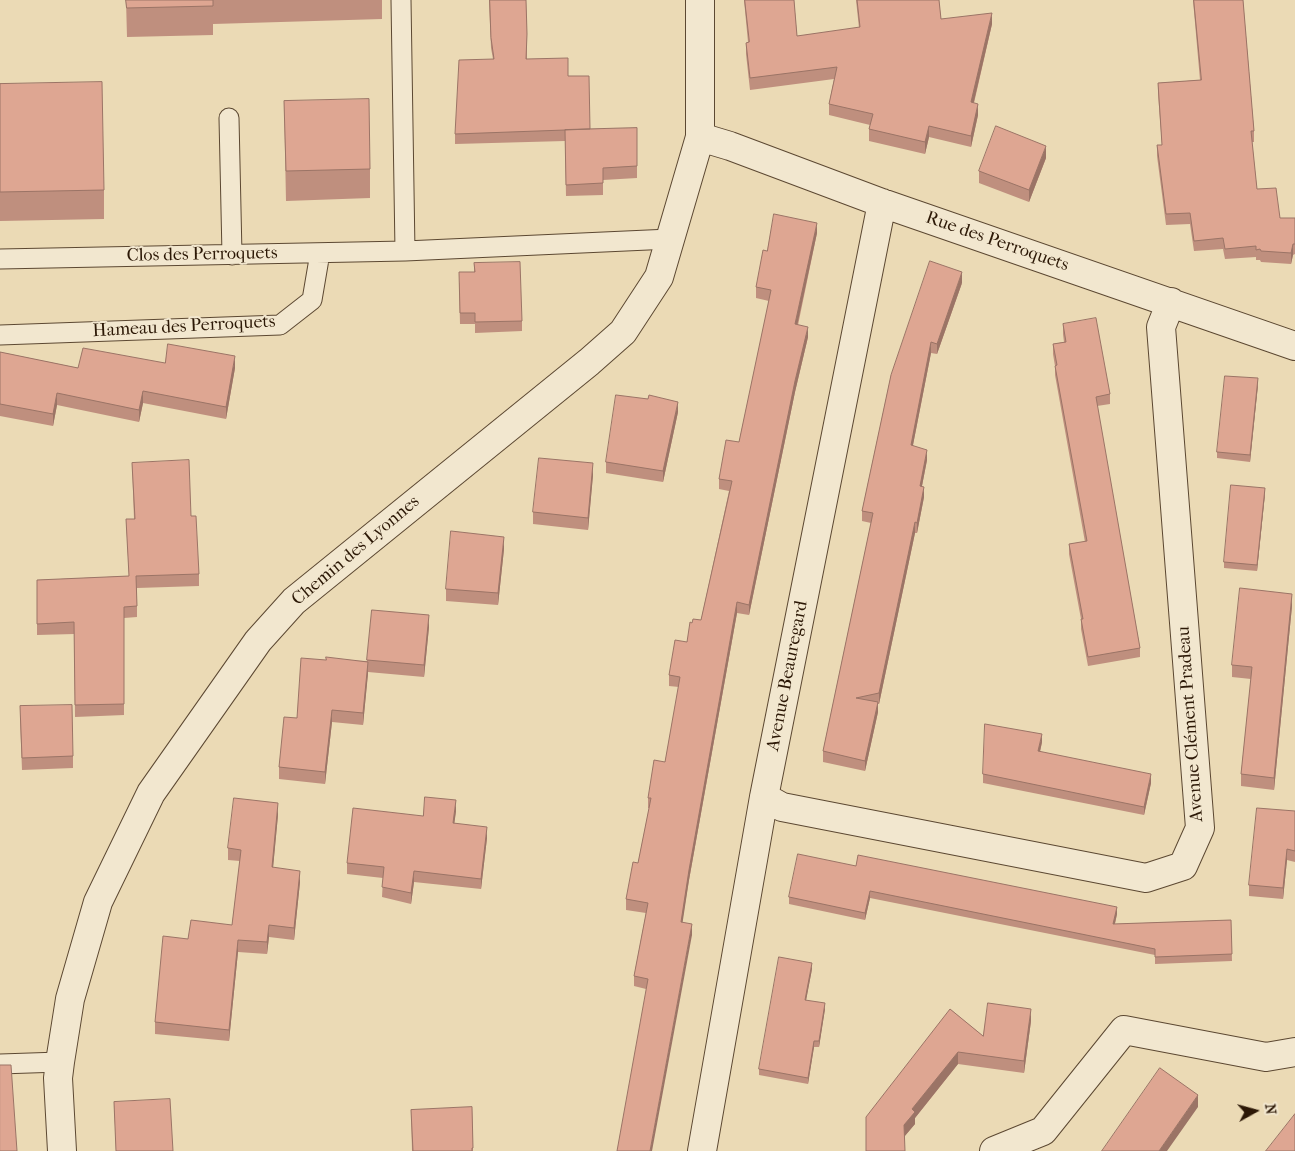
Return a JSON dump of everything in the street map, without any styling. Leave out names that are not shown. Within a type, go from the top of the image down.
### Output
[{"type":"street","name":"Chemin des Lyonnes","points":[[62,1151],[58,1078],[70,999],[98,902],[151,793],[258,641],[294,601],[589,362],[623,332],[659,277],[700,137],[700,0]]},
{"type":"street","name":"Rue des Perroquets","points":[[700,137],[730,146],[882,203],[1295,346]]},
{"type":"street","name":"Avenue Beauregard","points":[[702,1151],[764,797],[882,203]]},
{"type":"street","name":"Avenue Clément Pradeau","points":[[764,797],[782,807],[1146,878],[1183,866],[1200,828],[1161,327],[1171,302]]},
{"type":"street","points":[[994,1151],[1042,1131],[1124,1030],[1266,1058],[1295,1052]]},
{"type":"lane","points":[[401,0],[405,251]]},
{"type":"lane","points":[[229,118],[232,255]]},
{"type":"lane","name":"Clos des Perroquets","points":[[0,259],[405,251],[670,239]]},
{"type":"lane","name":"Hameau des Perroquets","points":[[0,335],[280,325],[312,300],[320,253]]},
{"type":"lane","points":[[0,1064],[60,1062]]},
{"type":"building","points":[[126,0],[213,0],[213,6],[127,8]]},
{"type":"building","points":[[490,0],[526,0],[526,59],[568,58],[568,76],[589,76],[590,129],[455,134],[459,60],[494,59],[491,38]]},
{"type":"building","points":[[745,0],[794,0],[797,36],[860,27],[857,0],[939,0],[941,19],[992,13],[971,102],[978,104],[971,136],[929,126],[925,142],[869,129],[873,114],[829,104],[837,67],[750,78],[746,43],[749,42]]},
{"type":"building","points":[[1194,0],[1243,0],[1254,131],[1251,131],[1257,189],[1276,188],[1280,218],[1295,218],[1295,244],[1293,244],[1291,253],[1256,250],[1256,246],[1225,249],[1223,238],[1194,241],[1190,213],[1166,214],[1157,145],[1162,145],[1158,83],[1201,80]]},
{"type":"building","points":[[102,82],[104,190],[0,192],[0,84]]},
{"type":"building","points":[[369,99],[370,169],[286,171],[284,101]]},
{"type":"building","points":[[996,126],[1046,146],[1029,190],[979,171]]},
{"type":"building","points":[[637,128],[637,166],[603,168],[603,183],[566,185],[565,130]]},
{"type":"building","points":[[774,214],[817,223],[795,324],[808,327],[795,381],[749,605],[737,602],[681,922],[692,924],[650,1151],[617,1151],[648,979],[634,976],[648,903],[626,899],[633,862],[638,863],[651,798],[648,798],[654,760],[665,762],[680,677],[669,675],[675,640],[687,642],[690,622],[692,623],[693,619],[701,620],[732,481],[719,479],[726,440],[739,442],[771,290],[756,287],[763,250],[767,251]]},
{"type":"building","points":[[930,261],[962,272],[937,344],[931,342],[911,445],[927,450],[920,486],[924,487],[879,693],[856,698],[878,702],[865,761],[823,751],[873,513],[862,511],[891,375]]},
{"type":"building","points":[[520,262],[522,321],[475,322],[475,313],[460,313],[459,272],[475,272],[474,263]]},
{"type":"building","points":[[1096,318],[1110,394],[1096,397],[1140,648],[1088,657],[1069,544],[1087,541],[1055,366],[1057,365],[1053,344],[1066,342],[1063,324]]},
{"type":"building","points":[[168,344],[235,356],[226,407],[143,391],[139,410],[57,393],[53,414],[0,404],[0,352],[78,368],[83,348],[165,363]]},
{"type":"building","points":[[1225,376],[1258,378],[1250,455],[1217,452]]},
{"type":"building","points":[[616,395],[648,399],[649,395],[678,402],[663,471],[606,462]]},
{"type":"building","points":[[539,458],[593,463],[588,518],[533,512]]},
{"type":"building","points":[[189,460],[191,516],[196,516],[199,574],[136,576],[137,606],[124,607],[124,704],[75,705],[74,622],[37,624],[37,580],[129,576],[126,519],[135,519],[132,463]]},
{"type":"building","points":[[1231,485],[1265,488],[1257,565],[1224,562]]},
{"type":"building","points":[[451,531],[504,537],[498,593],[446,589]]},
{"type":"building","points":[[1240,588],[1292,594],[1274,778],[1241,774],[1252,667],[1232,665]]},
{"type":"building","points":[[372,610],[429,615],[424,665],[367,660]]},
{"type":"building","points":[[326,657],[368,662],[363,713],[332,710],[325,772],[279,767],[284,717],[297,718],[301,658],[326,660]]},
{"type":"building","points":[[72,705],[73,756],[22,758],[20,706]]},
{"type":"building","points":[[985,724],[1042,734],[1038,751],[1151,774],[1144,807],[983,774]]},
{"type":"building","points":[[425,797],[456,800],[453,823],[487,827],[481,879],[414,871],[411,893],[382,887],[384,867],[347,863],[353,808],[423,816]]},
{"type":"building","points":[[234,798],[278,803],[272,867],[300,871],[294,928],[269,925],[267,942],[238,940],[229,1030],[155,1022],[163,936],[188,939],[191,920],[232,925],[241,850],[228,848]]},
{"type":"building","points":[[1257,808],[1295,811],[1295,851],[1287,849],[1283,888],[1249,885]]},
{"type":"building","points":[[798,854],[856,866],[858,855],[1117,907],[1113,924],[1231,920],[1232,954],[1155,957],[1155,949],[870,891],[865,913],[789,897]]},
{"type":"building","points":[[779,957],[812,963],[805,1000],[825,1003],[819,1041],[814,1041],[808,1078],[759,1069]]},
{"type":"building","points":[[988,1003],[1031,1009],[1024,1061],[958,1052],[912,1109],[915,1112],[904,1125],[905,1151],[866,1151],[866,1117],[950,1009],[983,1036]]},
{"type":"building","points":[[0,1065],[11,1065],[17,1151],[0,1151]]},
{"type":"building","points":[[1160,1068],[1198,1095],[1159,1151],[1102,1151]]},
{"type":"building","points":[[170,1099],[173,1151],[116,1151],[114,1102]]},
{"type":"building","points":[[472,1107],[472,1151],[413,1151],[411,1110]]},
{"type":"building","points":[[1295,1114],[1295,1151],[1266,1151]]}]
